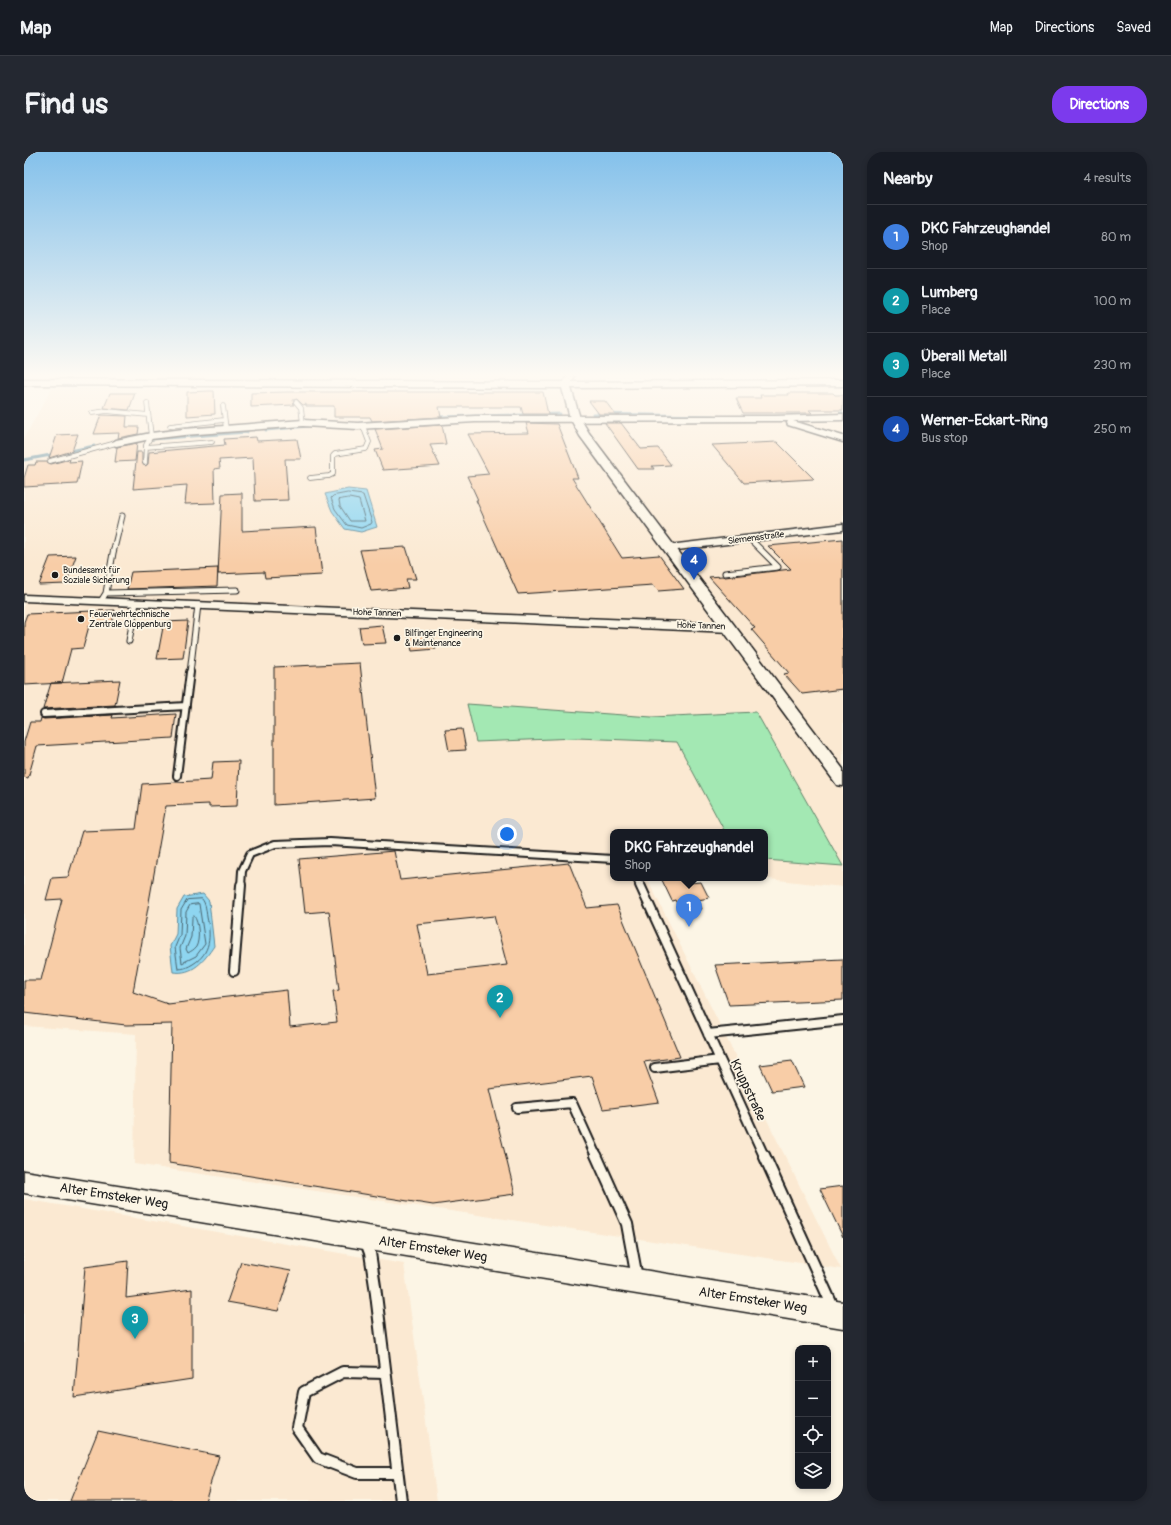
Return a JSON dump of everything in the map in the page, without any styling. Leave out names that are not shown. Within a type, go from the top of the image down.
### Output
[{"type":"street","points":[[116,443],[136,439]]},
{"type":"street","points":[[588,439],[843,781]]},
{"type":"street","name":"Siemensstraße","points":[[669,548],[843,527]]},
{"type":"street","name":"Hohe Tannen","points":[[24,598],[103,597],[136,602],[730,628]]},
{"type":"street","name":"Alter Emsteker Weg","points":[[24,1182],[839,1314]]},
{"type":"lane","points":[[145,462],[146,447],[149,439]]},
{"type":"lane","points":[[310,478],[329,476],[333,474],[333,456],[335,454],[366,449],[369,442],[368,439]]},
{"type":"lane","points":[[146,447],[212,442]]},
{"type":"lane","points":[[50,461],[116,443]]},
{"type":"lane","points":[[122,516],[103,597],[237,590]]},
{"type":"lane","points":[[725,573],[778,567],[749,538]]},
{"type":"lane","points":[[129,641],[136,602]]},
{"type":"lane","points":[[177,776],[198,605]]},
{"type":"lane","points":[[44,714],[186,706]]},
{"type":"lane","points":[[234,972],[242,871],[250,854],[275,844],[330,842],[610,859]]},
{"type":"lane","name":"Kruppstraße","points":[[638,881],[839,1314]]},
{"type":"lane","points":[[708,1034],[843,1020]]},
{"type":"lane","points":[[655,1068],[720,1060]]},
{"type":"lane","points":[[517,1108],[572,1103],[628,1224],[638,1282]]},
{"type":"lane","points":[[364,1238],[370,1253],[375,1286],[401,1501]]},
{"type":"lane","points":[[386,1373],[343,1372],[304,1392],[297,1428],[318,1458],[357,1473],[397,1474]]},
{"type":"shaded area","points":[[24,439],[843,439],[843,887],[768,879],[768,829],[610,829],[610,881],[648,881],[841,1269],[134,1164],[136,1034],[24,1026]]},
{"type":"shaded area","points":[[24,1199],[404,1264],[437,1501],[24,1501]]},
{"type":"green space","points":[[467,704],[652,717],[756,712],[843,866],[768,860],[768,829],[723,829],[677,742],[577,738],[476,742]]},
{"type":"water","points":[[348,489],[366,491],[377,527],[361,532],[345,529],[332,511],[325,494]]},
{"type":"water","points":[[203,894],[209,901],[214,946],[202,962],[197,966],[186,971],[173,972],[170,946],[176,934],[177,909],[184,897]]},
{"type":"building","points":[[56,439],[76,439],[72,451],[49,458]]},
{"type":"building","points":[[224,439],[256,439],[257,441],[297,439],[301,459],[285,459],[288,500],[255,501],[253,458],[219,460],[220,468],[214,469],[215,503],[185,504],[187,485],[133,489],[137,452],[142,452],[142,463],[145,466],[148,464],[149,452],[225,445]]},
{"type":"building","points":[[379,439],[445,439],[446,444],[430,445],[440,466],[383,470],[375,450],[383,449]]},
{"type":"building","points":[[471,439],[563,439],[578,478],[572,478],[622,558],[659,555],[684,589],[658,591],[653,585],[518,594],[476,500],[478,500],[467,476],[489,474]]},
{"type":"building","points":[[616,439],[633,439],[641,449],[658,448],[671,465],[652,466],[654,469],[638,469]]},
{"type":"building","points":[[777,442],[814,479],[744,483],[712,445]]},
{"type":"building","points":[[137,443],[135,461],[115,462],[117,447]]},
{"type":"building","points":[[70,459],[69,462],[82,461],[77,484],[24,487],[24,478],[28,465],[35,465],[36,462],[47,462],[51,464]]},
{"type":"building","points":[[242,493],[242,531],[316,527],[322,575],[265,578],[264,572],[218,574],[222,494]]},
{"type":"building","points":[[843,539],[843,689],[802,694],[784,674],[789,673],[751,629],[755,628],[709,577],[725,577],[791,569],[768,546]]},
{"type":"building","points":[[406,547],[416,579],[406,579],[408,588],[371,591],[360,550]]},
{"type":"building","points":[[76,556],[66,584],[39,585],[50,557]]},
{"type":"building","points":[[218,568],[217,586],[127,589],[131,572]]},
{"type":"building","points":[[115,610],[112,624],[89,626],[83,648],[71,649],[62,683],[24,685],[24,622],[27,614]]},
{"type":"building","points":[[188,621],[183,658],[157,659],[164,622]]},
{"type":"building","points":[[382,625],[386,643],[362,644],[359,627]]},
{"type":"building","points":[[432,632],[436,649],[412,651],[408,633]]},
{"type":"building","points":[[360,663],[375,798],[274,805],[274,667]]},
{"type":"building","points":[[120,680],[115,705],[43,709],[51,683]]},
{"type":"building","points":[[176,714],[173,738],[37,746],[28,778],[24,777],[24,742],[30,722],[40,722],[41,718],[113,715],[112,718]]},
{"type":"building","points":[[462,729],[466,750],[449,751],[445,730]]},
{"type":"building","points":[[239,761],[237,806],[209,807],[209,804],[166,806],[133,992],[168,1004],[287,990],[290,1027],[337,1022],[333,991],[339,990],[329,911],[305,913],[299,859],[394,851],[400,880],[569,863],[587,908],[617,905],[680,1057],[644,1062],[659,1102],[603,1109],[592,1076],[489,1089],[515,1194],[433,1205],[169,1163],[172,1024],[126,1025],[24,1013],[24,980],[41,980],[62,899],[46,900],[52,878],[68,877],[82,831],[136,829],[142,784],[211,780],[213,762]],"holes":[[[494,916],[507,965],[427,974],[417,924]]]},
{"type":"building","points":[[662,881],[688,881],[689,883],[701,882],[709,898],[698,900],[702,909],[681,911],[675,900],[672,901]]},
{"type":"building","points":[[843,959],[843,1000],[729,1005],[715,965]]},
{"type":"building","points":[[792,1061],[804,1087],[772,1091],[760,1065]]},
{"type":"building","points":[[843,1186],[843,1237],[820,1189]]},
{"type":"building","points":[[128,1261],[126,1298],[192,1289],[192,1379],[74,1397],[85,1267]]},
{"type":"building","points":[[241,1262],[291,1271],[278,1311],[227,1302]]},
{"type":"building","points":[[98,1431],[219,1456],[205,1501],[70,1501]]},
{"type":"waterway","points":[[66,452],[94,446]]},
{"type":"waterway","points":[[24,460],[56,454]]},
{"type":"place","name":"Bundesamt für Soziale Sicherung","points":[[55,575]]},
{"type":"place","name":"Werner-Eckart-Ring","points":[[694,580]]},
{"type":"place","name":"Feuerwehrtechnische Zentrale Cloppenburg","points":[[81,619]]},
{"type":"place","name":"Bilfinger Engineering & Maintenance","points":[[397,638]]},
{"type":"place","name":"DKC Fahrzeughandel","points":[[689,927]]},
{"type":"place","name":"Lumberg","points":[[500,1018]]},
{"type":"place","name":"Überall Metall","points":[[135,1339]]}]
